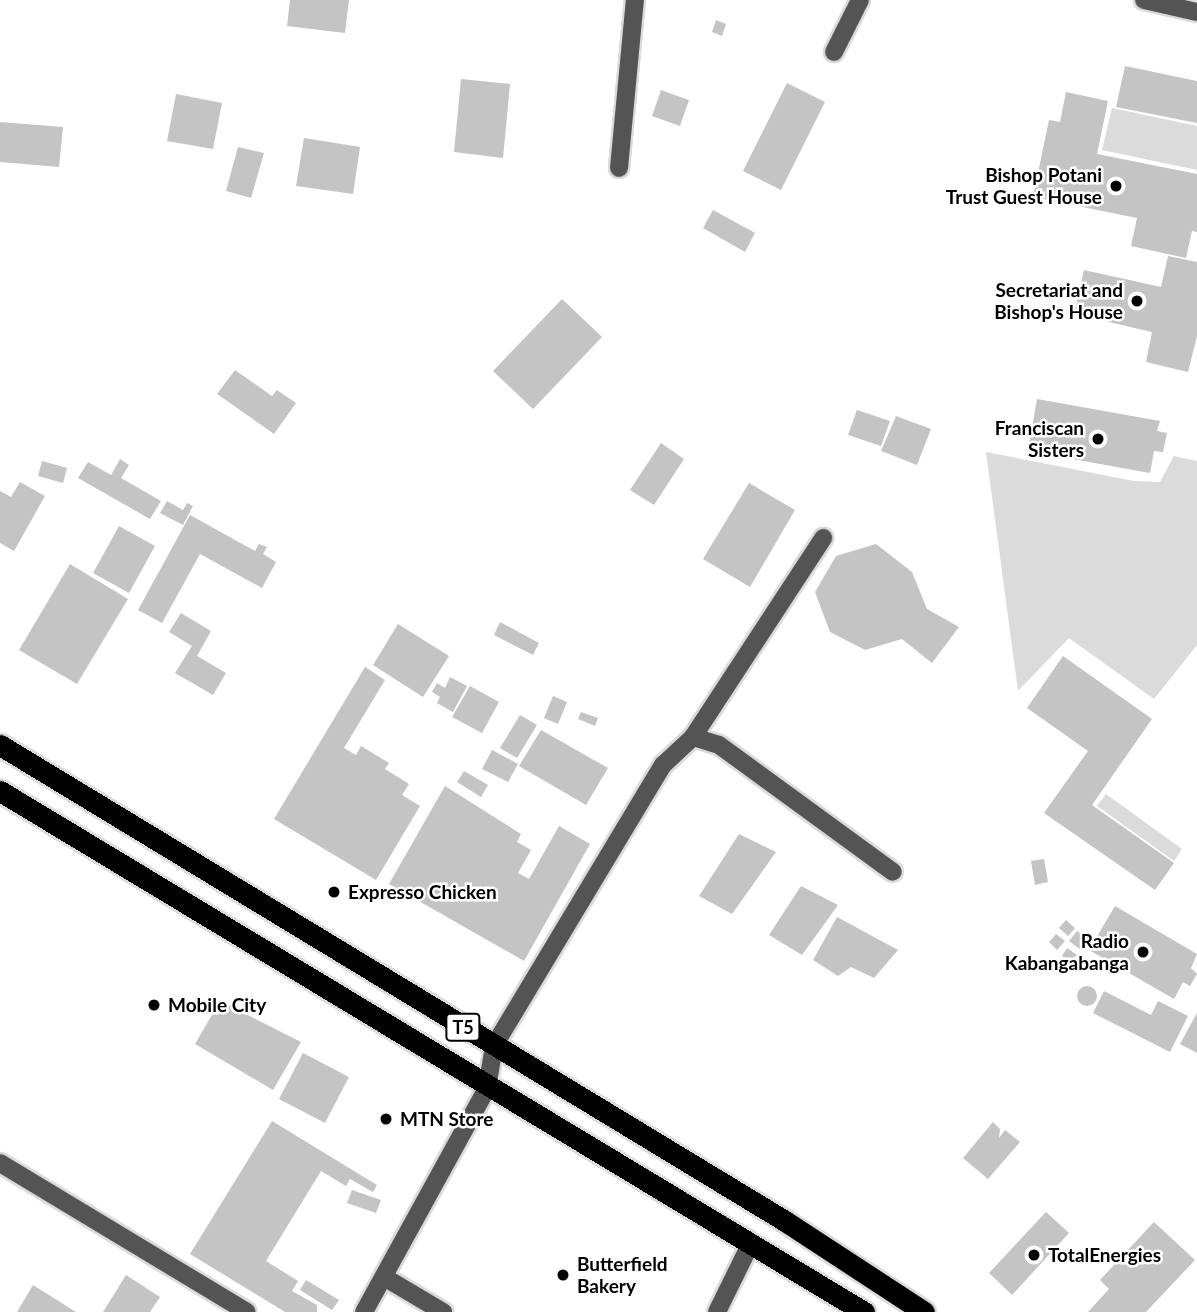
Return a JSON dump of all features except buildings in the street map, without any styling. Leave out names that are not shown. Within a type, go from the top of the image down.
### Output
[{"type":"highway","name":"T5","points":[[0,745],[846,1258],[924,1312]]},
{"type":"highway","name":"T5","points":[[0,790],[488,1088],[864,1312]]},
{"type":"street","points":[[619,168],[635,0]]},
{"type":"street","points":[[834,52],[860,0]]},
{"type":"street","points":[[1144,0],[1197,12]]},
{"type":"street","points":[[364,1312],[488,1088],[494,1046],[663,765],[693,737],[823,538]]},
{"type":"street","points":[[693,737],[719,745],[892,872]]},
{"type":"street","points":[[0,1163],[247,1312]]},
{"type":"street","points":[[717,1312],[751,1243]]},
{"type":"street","points":[[384,1276],[443,1312]]},
{"type":"shaded area","points":[[1112,108],[1197,126],[1197,170],[1102,150]]},
{"type":"shaded area","points":[[986,452],[1134,481],[1160,482],[1174,456],[1197,461],[1197,645],[1154,699],[1069,638],[1018,691]]},
{"type":"shaded area","points":[[1106,794],[1182,849],[1174,861],[1097,806]]},
{"type":"place","name":"Bishop Potani Trust Guest House","points":[[1116,186]]},
{"type":"place","name":"Secretariat and Bishop's House","points":[[1137,301]]},
{"type":"place","name":"Franciscan Sisters","points":[[1098,439]]},
{"type":"place","name":"Expresso Chicken","points":[[334,892]]},
{"type":"place","name":"Radio Kabangabanga","points":[[1143,952]]},
{"type":"place","name":"Mobile City","points":[[154,1005]]},
{"type":"place","name":"MTN Store","points":[[386,1119]]},
{"type":"place","name":"TotalEnergies","points":[[1034,1255]]},
{"type":"place","name":"Butterfield Bakery","points":[[563,1275]]}]
